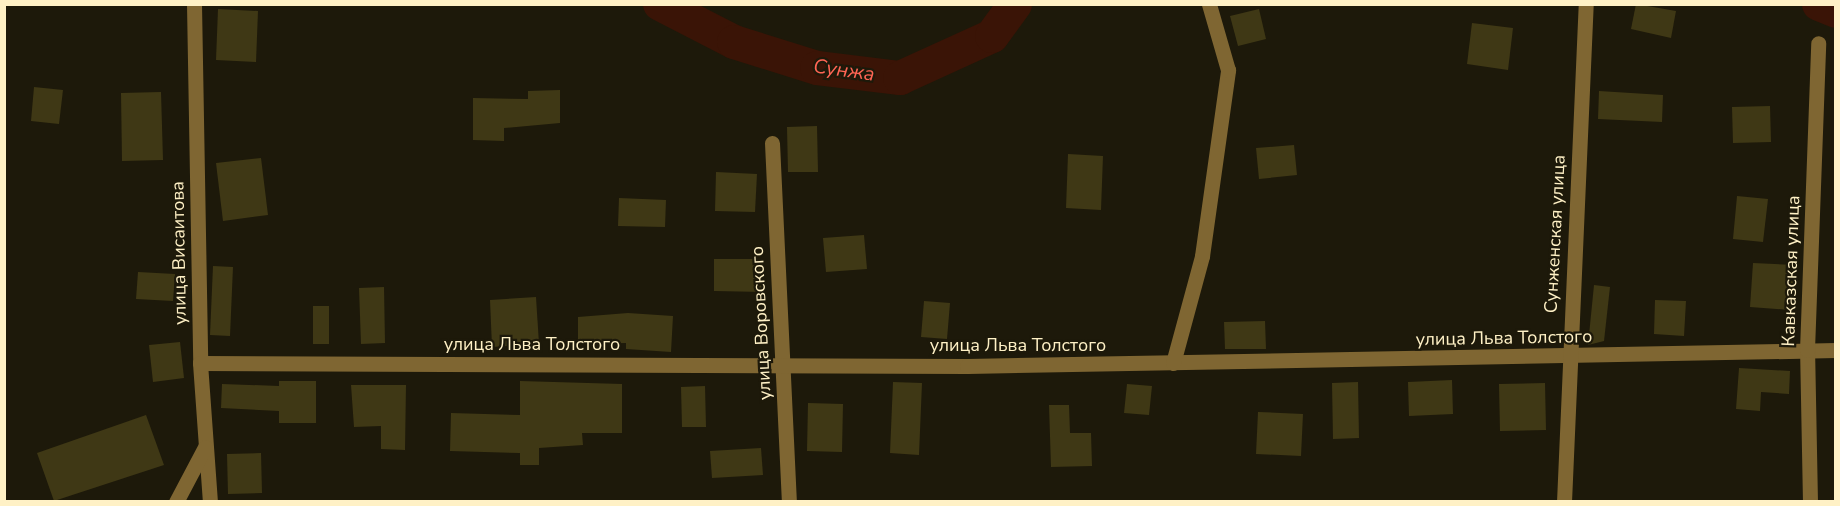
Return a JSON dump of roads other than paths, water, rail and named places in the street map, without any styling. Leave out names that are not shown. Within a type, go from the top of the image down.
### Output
[{"type":"street","name":"улица Висаитова","points":[[194,4],[201,363],[210,501]]},
{"type":"street","points":[[1173,363],[1202,256],[1228,70],[1209,4]]},
{"type":"street","name":"Сунженская улица","points":[[1564,501],[1568,357],[1586,4]]},
{"type":"street","name":"Кавказская улица","points":[[1810,501],[1807,350],[1818,43]]},
{"type":"street","name":"улица Воровского","points":[[772,144],[789,501]]},
{"type":"street","name":"улица Льва Толстого","points":[[201,363],[1173,363],[1836,350]]},
{"type":"street","points":[[176,501],[206,444]]},
{"type":"waterway","name":"Сунжа","points":[[660,4],[734,42],[817,68],[900,78],[992,36],[1015,4]]},
{"type":"waterway","name":"Сунжа","points":[[1819,4],[1836,11]]}]
